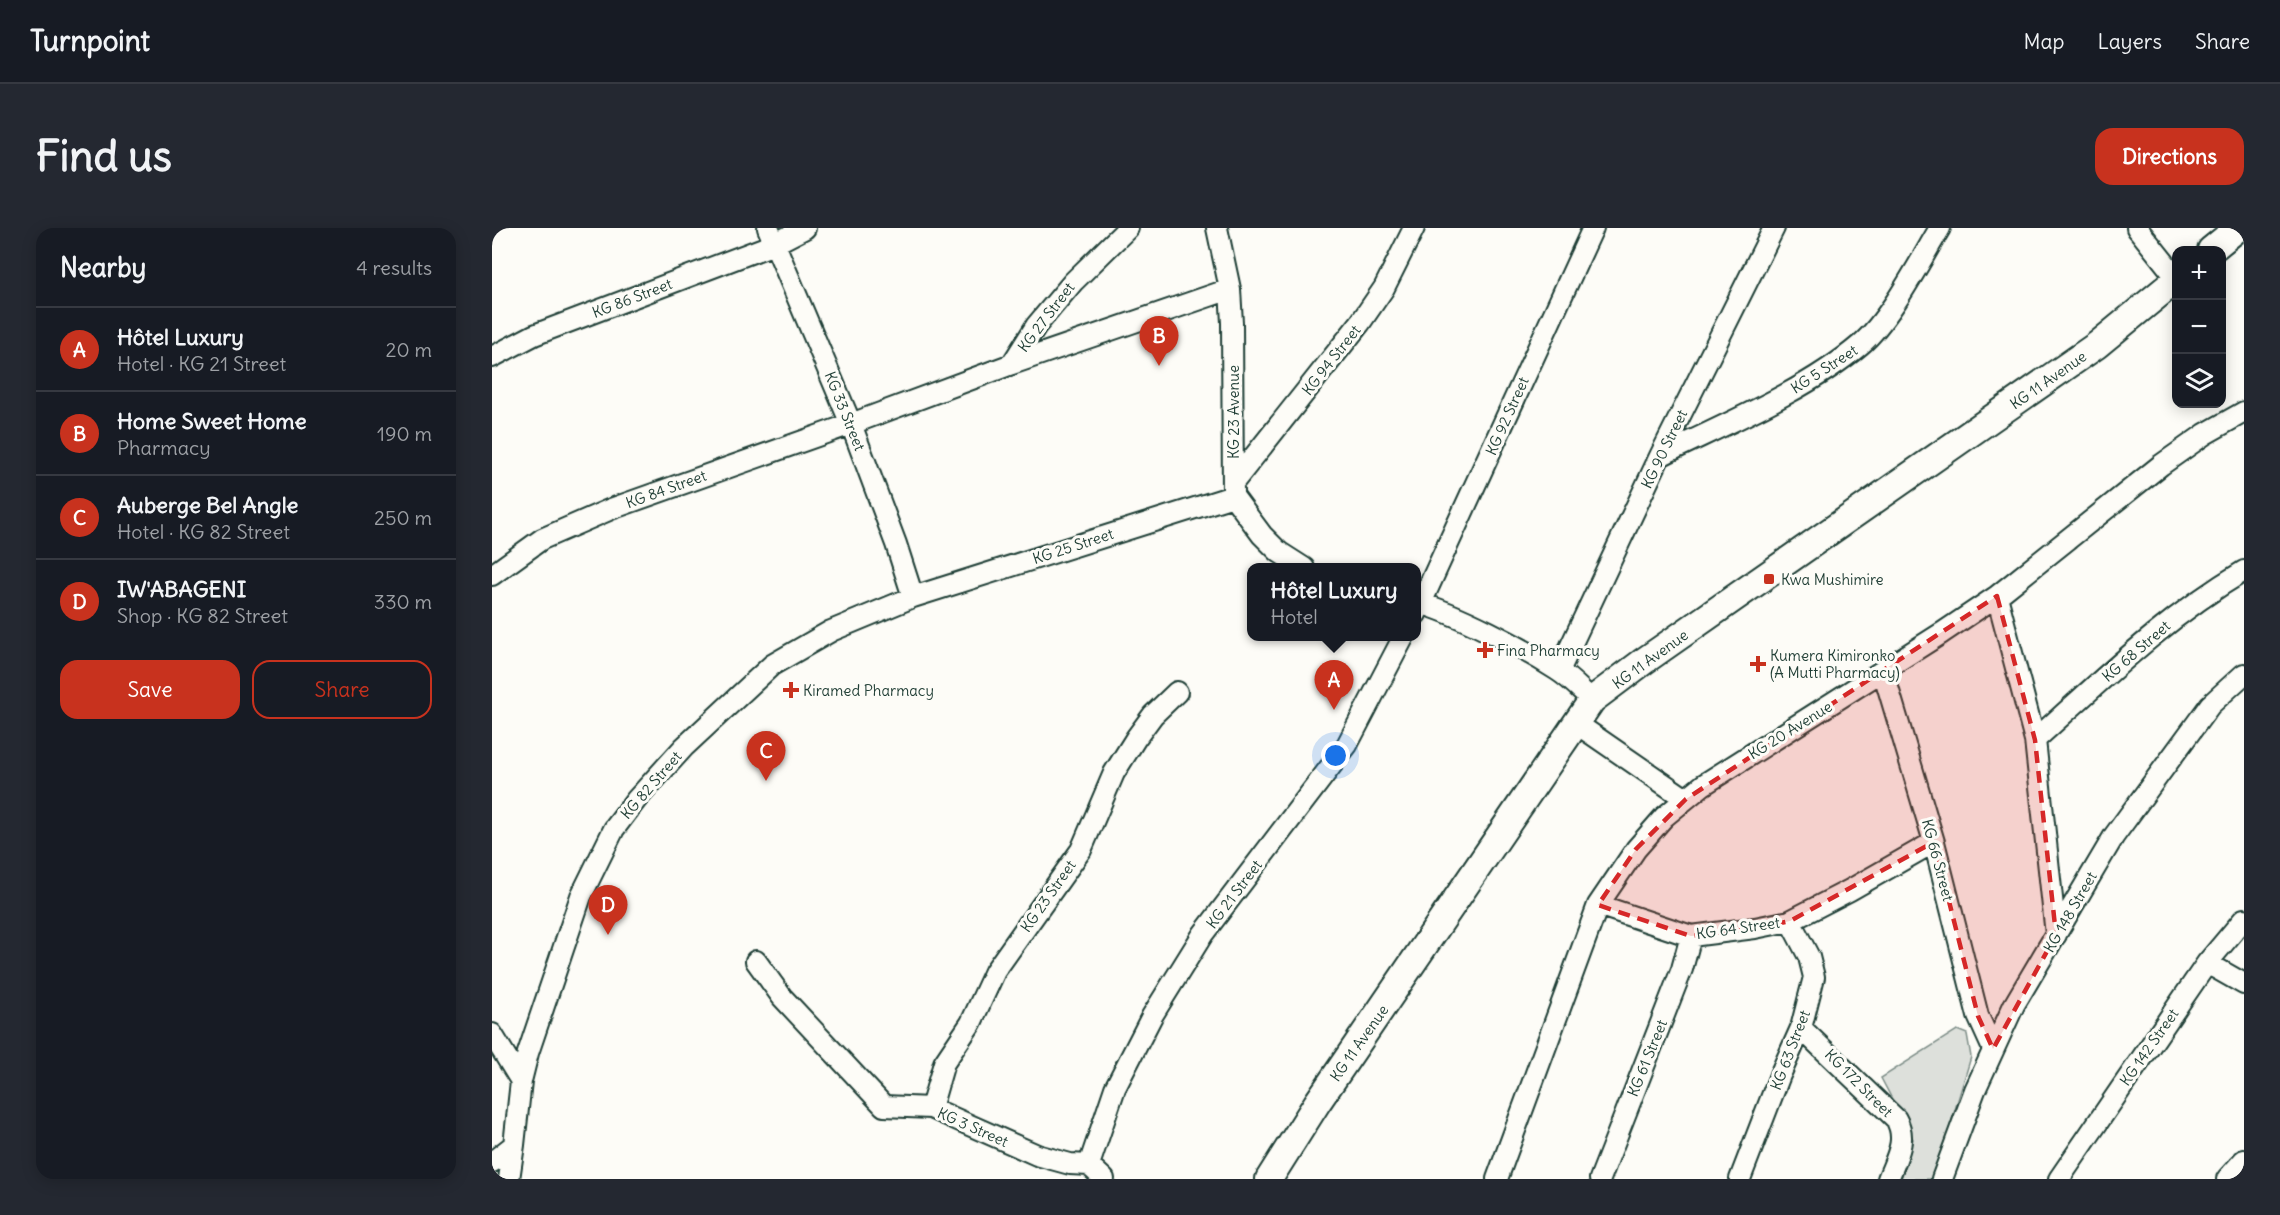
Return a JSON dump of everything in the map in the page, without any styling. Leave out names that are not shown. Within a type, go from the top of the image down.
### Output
[{"type":"main road","points":[[2216,246],[2238,228]]},
{"type":"main road","name":"KG 11 Avenue","points":[[1269,1179],[1317,1103],[1592,700],[1644,661],[2097,345],[2172,281]]},
{"type":"street","name":"KG 86 Street","points":[[492,357],[534,335],[771,236],[805,228]]},
{"type":"street","name":"KG 27 Street","points":[[851,424],[1012,364],[1036,326],[1072,282],[1128,228]]},
{"type":"street","name":"KG 23 Avenue","points":[[1217,228],[1221,237],[1230,289],[1233,490]]},
{"type":"street","name":"KG 94 Street","points":[[1233,490],[1360,323],[1384,288],[1414,228]]},
{"type":"street","name":"KG 92 Street","points":[[1421,601],[1593,228]]},
{"type":"street","name":"KG 90 Street","points":[[1559,671],[1660,456],[1774,228]]},
{"type":"street","name":"KG 5 Street","points":[[1660,456],[1796,388],[1861,344],[1881,321],[1940,228]]},
{"type":"street","points":[[2137,228],[2172,273]]},
{"type":"street","name":"KG 33 Street","points":[[771,236],[851,424],[914,597]]},
{"type":"street","points":[[1012,364],[1230,289]]},
{"type":"street","name":"KG 20 Avenue","points":[[1497,1179],[1598,905],[1636,849],[1664,817],[1703,785],[1997,596],[2160,465],[2205,434],[2244,412]]},
{"type":"street","name":"KG 84 Street","points":[[492,575],[542,539],[611,509],[851,424]]},
{"type":"street","points":[[1233,490],[1262,535],[1279,552],[1297,563]]},
{"type":"street","name":"KG 25 Street","points":[[914,597],[1233,490]]},
{"type":"street","name":"KG 68 Street","points":[[2035,740],[2168,622],[2209,592],[2244,571]]},
{"type":"street","points":[[1997,596],[2035,740],[2056,935]]},
{"type":"street","name":"KG 82 Street","points":[[508,1179],[521,1081],[528,1053],[581,896],[614,829],[636,800],[684,747],[772,665],[831,631],[914,597]]},
{"type":"street","points":[[1421,608],[1469,623],[1559,671],[1592,700]]},
{"type":"street","name":"KG 21 Street","points":[[1089,1165],[1115,1088],[1152,1016],[1203,934],[1347,745],[1401,641]]},
{"type":"street","name":"KG 66 Street","points":[[1883,671],[1934,842],[1971,994],[1993,1049]]},
{"type":"street","name":"KG 148 Street","points":[[1942,1179],[1975,1090],[2014,1005],[2114,836],[2210,705],[2244,674]]},
{"type":"street","name":"KG 23 Street","points":[[931,1108],[944,1063],[971,1023],[995,971],[1081,850],[1114,773],[1136,738],[1153,715],[1177,692]]},
{"type":"street","points":[[1577,724],[1686,799]]},
{"type":"street","name":"KG 64 Street","points":[[1598,905],[1691,936],[1790,921],[1934,842]]},
{"type":"street","name":"KG 142 Street","points":[[2059,1179],[2207,963],[2244,920]]},
{"type":"street","name":"KG 63 Street","points":[[1740,1179],[1780,1075],[1801,1028],[1814,976],[1809,957],[1790,921]]},
{"type":"street","name":"KG 61 Street","points":[[1600,1179],[1682,969],[1691,936]]},
{"type":"street","name":"KG 3 Street","points":[[756,961],[782,997],[884,1106],[931,1108],[1037,1155],[1070,1164],[1089,1165]]},
{"type":"street","points":[[2207,963],[2244,984]]},
{"type":"street","name":"KG 172 Street","points":[[1801,1028],[1896,1119],[1902,1134],[1902,1144],[1888,1179]]},
{"type":"street","points":[[492,1034],[521,1081]]},
{"type":"street","points":[[492,1162],[514,1145]]},
{"type":"street","points":[[2227,1179],[2244,1160]]},
{"type":"street","points":[[1089,1165],[1104,1179]]},
{"type":"highlighted area","points":[[1997,596],[2035,740],[2056,935],[1993,1049],[1978,1016],[1934,842],[1790,921],[1755,928],[1691,936],[1598,905],[1636,849],[1686,799]]},
{"type":"shaded area","points":[[1957,1030],[1967,1034],[1971,1057],[1934,1179],[1901,1179],[1913,1139],[1881,1078]]},
{"type":"place","name":"Home Sweet Home","points":[[1159,366]]},
{"type":"place","name":"Kwa Mushimire","points":[[1769,579]]},
{"type":"place","name":"Fina Pharmacy","points":[[1485,650]]},
{"type":"place","name":"Kumera Kimironko (A Mutti Pharmacy)","points":[[1758,664]]},
{"type":"place","name":"Kiramed Pharmacy","points":[[791,690]]},
{"type":"place","name":"Hôtel Luxury","points":[[1334,710]]},
{"type":"place","name":"Auberge Bel Angle","points":[[766,781]]},
{"type":"place","name":"IW'ABAGENI","points":[[608,935]]}]
